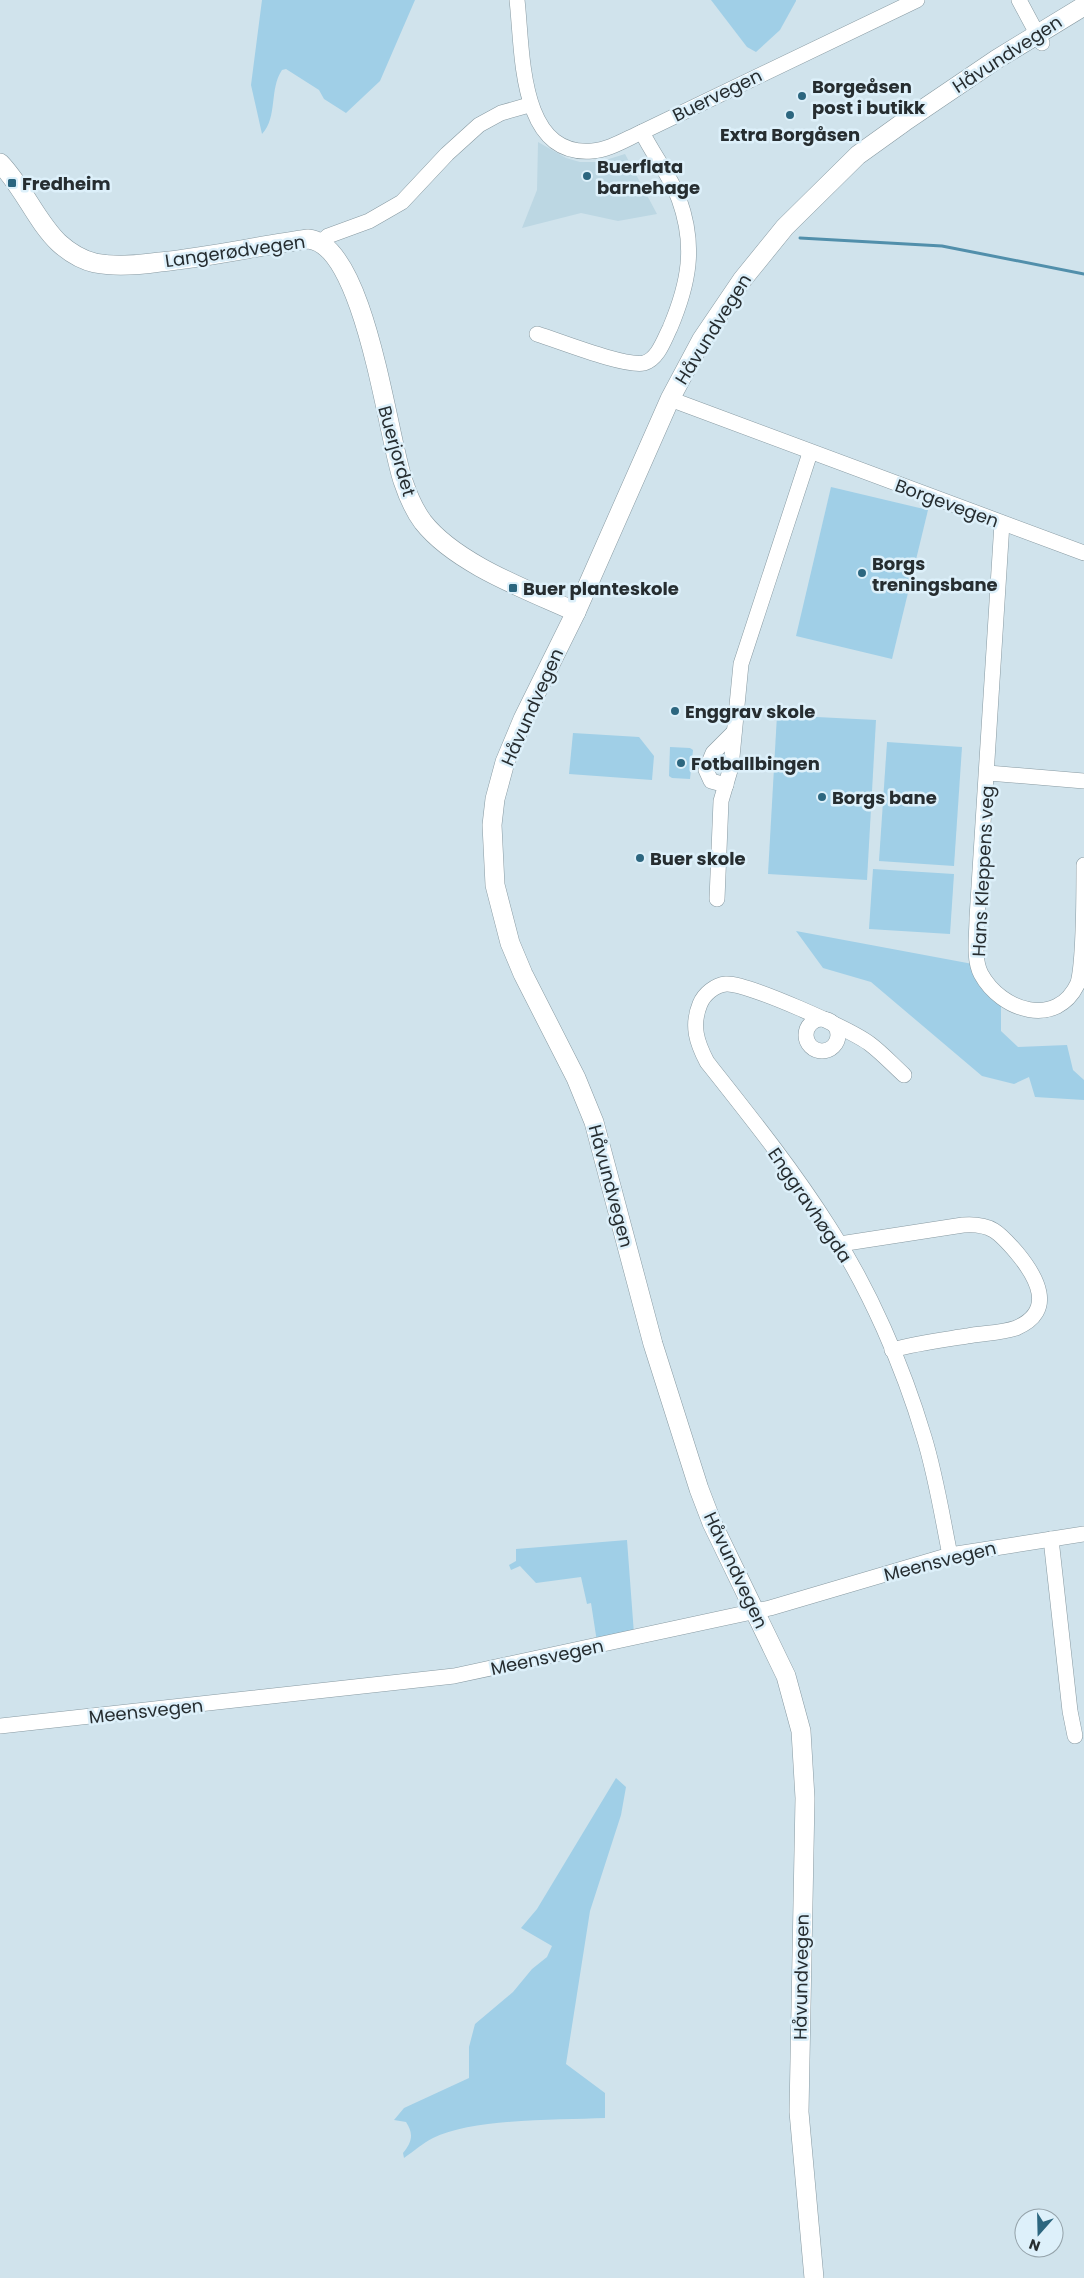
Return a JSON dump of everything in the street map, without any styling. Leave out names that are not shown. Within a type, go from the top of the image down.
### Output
[{"type":"main road","name":"Håvundvegen","points":[[814,2278],[799,2112],[805,1798],[801,1731],[788,1682],[712,1523],[673,1411],[594,1122],[576,1078],[516,958],[498,898],[493,866],[492,825],[501,777],[517,732],[576,612],[670,400],[702,339],[746,274],[785,227],[837,177],[1039,39],[1084,6]]},
{"type":"main road","name":"Håvundvegen","points":[[1039,39],[1084,13]]},
{"type":"main road","name":"Langerødvegen","points":[[0,163],[21,187],[46,228],[58,242],[75,254],[96,263],[148,264],[192,259],[308,239],[321,242]]},
{"type":"main road","name":"Buerjordet","points":[[321,242],[335,257],[363,316],[400,471],[411,500],[423,522],[444,543],[470,562],[576,612]]},
{"type":"street","points":[[517,0],[529,105]]},
{"type":"street","name":"Buervegen","points":[[529,105],[544,132],[557,143],[573,150],[593,151],[605,148],[917,0]]},
{"type":"street","points":[[1019,0],[1039,39]]},
{"type":"street","name":"Langerødvegen","points":[[321,242],[328,236],[369,221],[402,202],[479,125],[501,113],[529,105]]},
{"type":"street","points":[[538,334],[628,362],[645,362],[656,356],[686,288],[689,250],[688,232],[679,198],[642,132]]},
{"type":"street","name":"Borgevegen","points":[[670,400],[1084,553]]},
{"type":"street","points":[[717,898],[721,784],[731,767],[737,686],[746,646],[810,453]]},
{"type":"street","name":"Hans Kleppens veg","points":[[1002,524],[988,773],[977,918],[977,961],[981,974],[1004,1001],[1025,1011],[1050,1009],[1071,996],[1079,982],[1084,963],[1084,865]]},
{"type":"street","points":[[721,784],[707,775],[708,765],[719,745],[734,732]]},
{"type":"street","name":"Hans Kleppens veg","points":[[988,773],[1084,781]]},
{"type":"street","name":"Enggravhøgda","points":[[904,1076],[870,1044],[828,1020],[746,987],[724,984],[707,993],[702,1000],[695,1028],[697,1042],[707,1062],[808,1196],[840,1244],[892,1350],[925,1439],[933,1469],[950,1556]]},
{"type":"street","points":[[840,1244],[963,1225],[983,1224],[991,1228],[1007,1242],[1036,1278],[1040,1300],[1030,1319],[1017,1327],[913,1344],[892,1350]]},
{"type":"street","name":"Meensvegen","points":[[0,1726],[454,1676],[755,1611],[950,1556],[1084,1534]]},
{"type":"street","points":[[1051,1538],[1070,1711],[1075,1736]]},
{"type":"shaded area","points":[[262,0],[415,0],[380,81],[346,113],[324,99],[319,90],[286,69],[282,70],[276,86],[270,120],[262,134],[251,85]]},
{"type":"shaded area","points":[[711,0],[796,1],[780,30],[756,52],[747,47]]},
{"type":"shaded area","name":"Buerflata barnehage","points":[[538,142],[566,158],[580,162],[599,162],[625,154],[657,214],[618,221],[581,213],[522,228],[537,190]]},
{"type":"shaded area","name":"Borgs treningsbane","points":[[831,487],[928,510],[892,659],[796,636]]},
{"type":"shaded area","name":"Borgs bane","points":[[777,715],[876,720],[867,880],[768,874]]},
{"type":"shaded area","points":[[573,733],[639,737],[654,756],[652,780],[569,774]]},
{"type":"shaded area","points":[[887,742],[962,747],[954,866],[879,861]]},
{"type":"shaded area","name":"Fotballbingen","points":[[670,747],[690,748],[693,750],[690,779],[672,778],[669,776]]},
{"type":"shaded area","points":[[873,869],[954,874],[950,934],[869,929]]},
{"type":"shaded area","points":[[796,931],[978,965],[1001,1005],[1001,1031],[1018,1047],[1067,1045],[1073,1070],[1084,1080],[1084,1100],[1035,1097],[1029,1077],[1014,1084],[982,1076],[871,982],[823,968]]},
{"type":"shaded area","points":[[627,1540],[634,1634],[597,1642],[591,1603],[587,1604],[581,1577],[536,1583],[520,1566],[511,1570],[509,1565],[516,1561],[516,1549]]},
{"type":"shaded area","points":[[616,1778],[626,1787],[621,1815],[590,1911],[566,2064],[605,2093],[605,2118],[516,2121],[470,2127],[450,2131],[433,2138],[404,2158],[403,2153],[411,2138],[410,2130],[406,2122],[394,2120],[404,2108],[469,2078],[469,2047],[475,2024],[513,1992],[532,1969],[547,1957],[552,1946],[521,1928],[537,1909]]},
{"type":"waterway","points":[[800,238],[942,246],[1084,274]]},
{"type":"place","name":"Borgeåsen post i butikk","points":[[802,96]]},
{"type":"place","name":"Extra Borgåsen","points":[[790,115]]},
{"type":"place","name":"Buerflata barnehage","points":[[587,176]]},
{"type":"place","name":"Fredheim","points":[[12,183]]},
{"type":"place","name":"Borgs treningsbane","points":[[862,573]]},
{"type":"place","name":"Buer planteskole","points":[[513,588]]},
{"type":"place","name":"Enggrav skole","points":[[675,711]]},
{"type":"place","name":"Fotballbingen","points":[[681,763]]},
{"type":"place","name":"Borgs bane","points":[[822,797]]},
{"type":"place","name":"Buer skole","points":[[640,858]]}]
